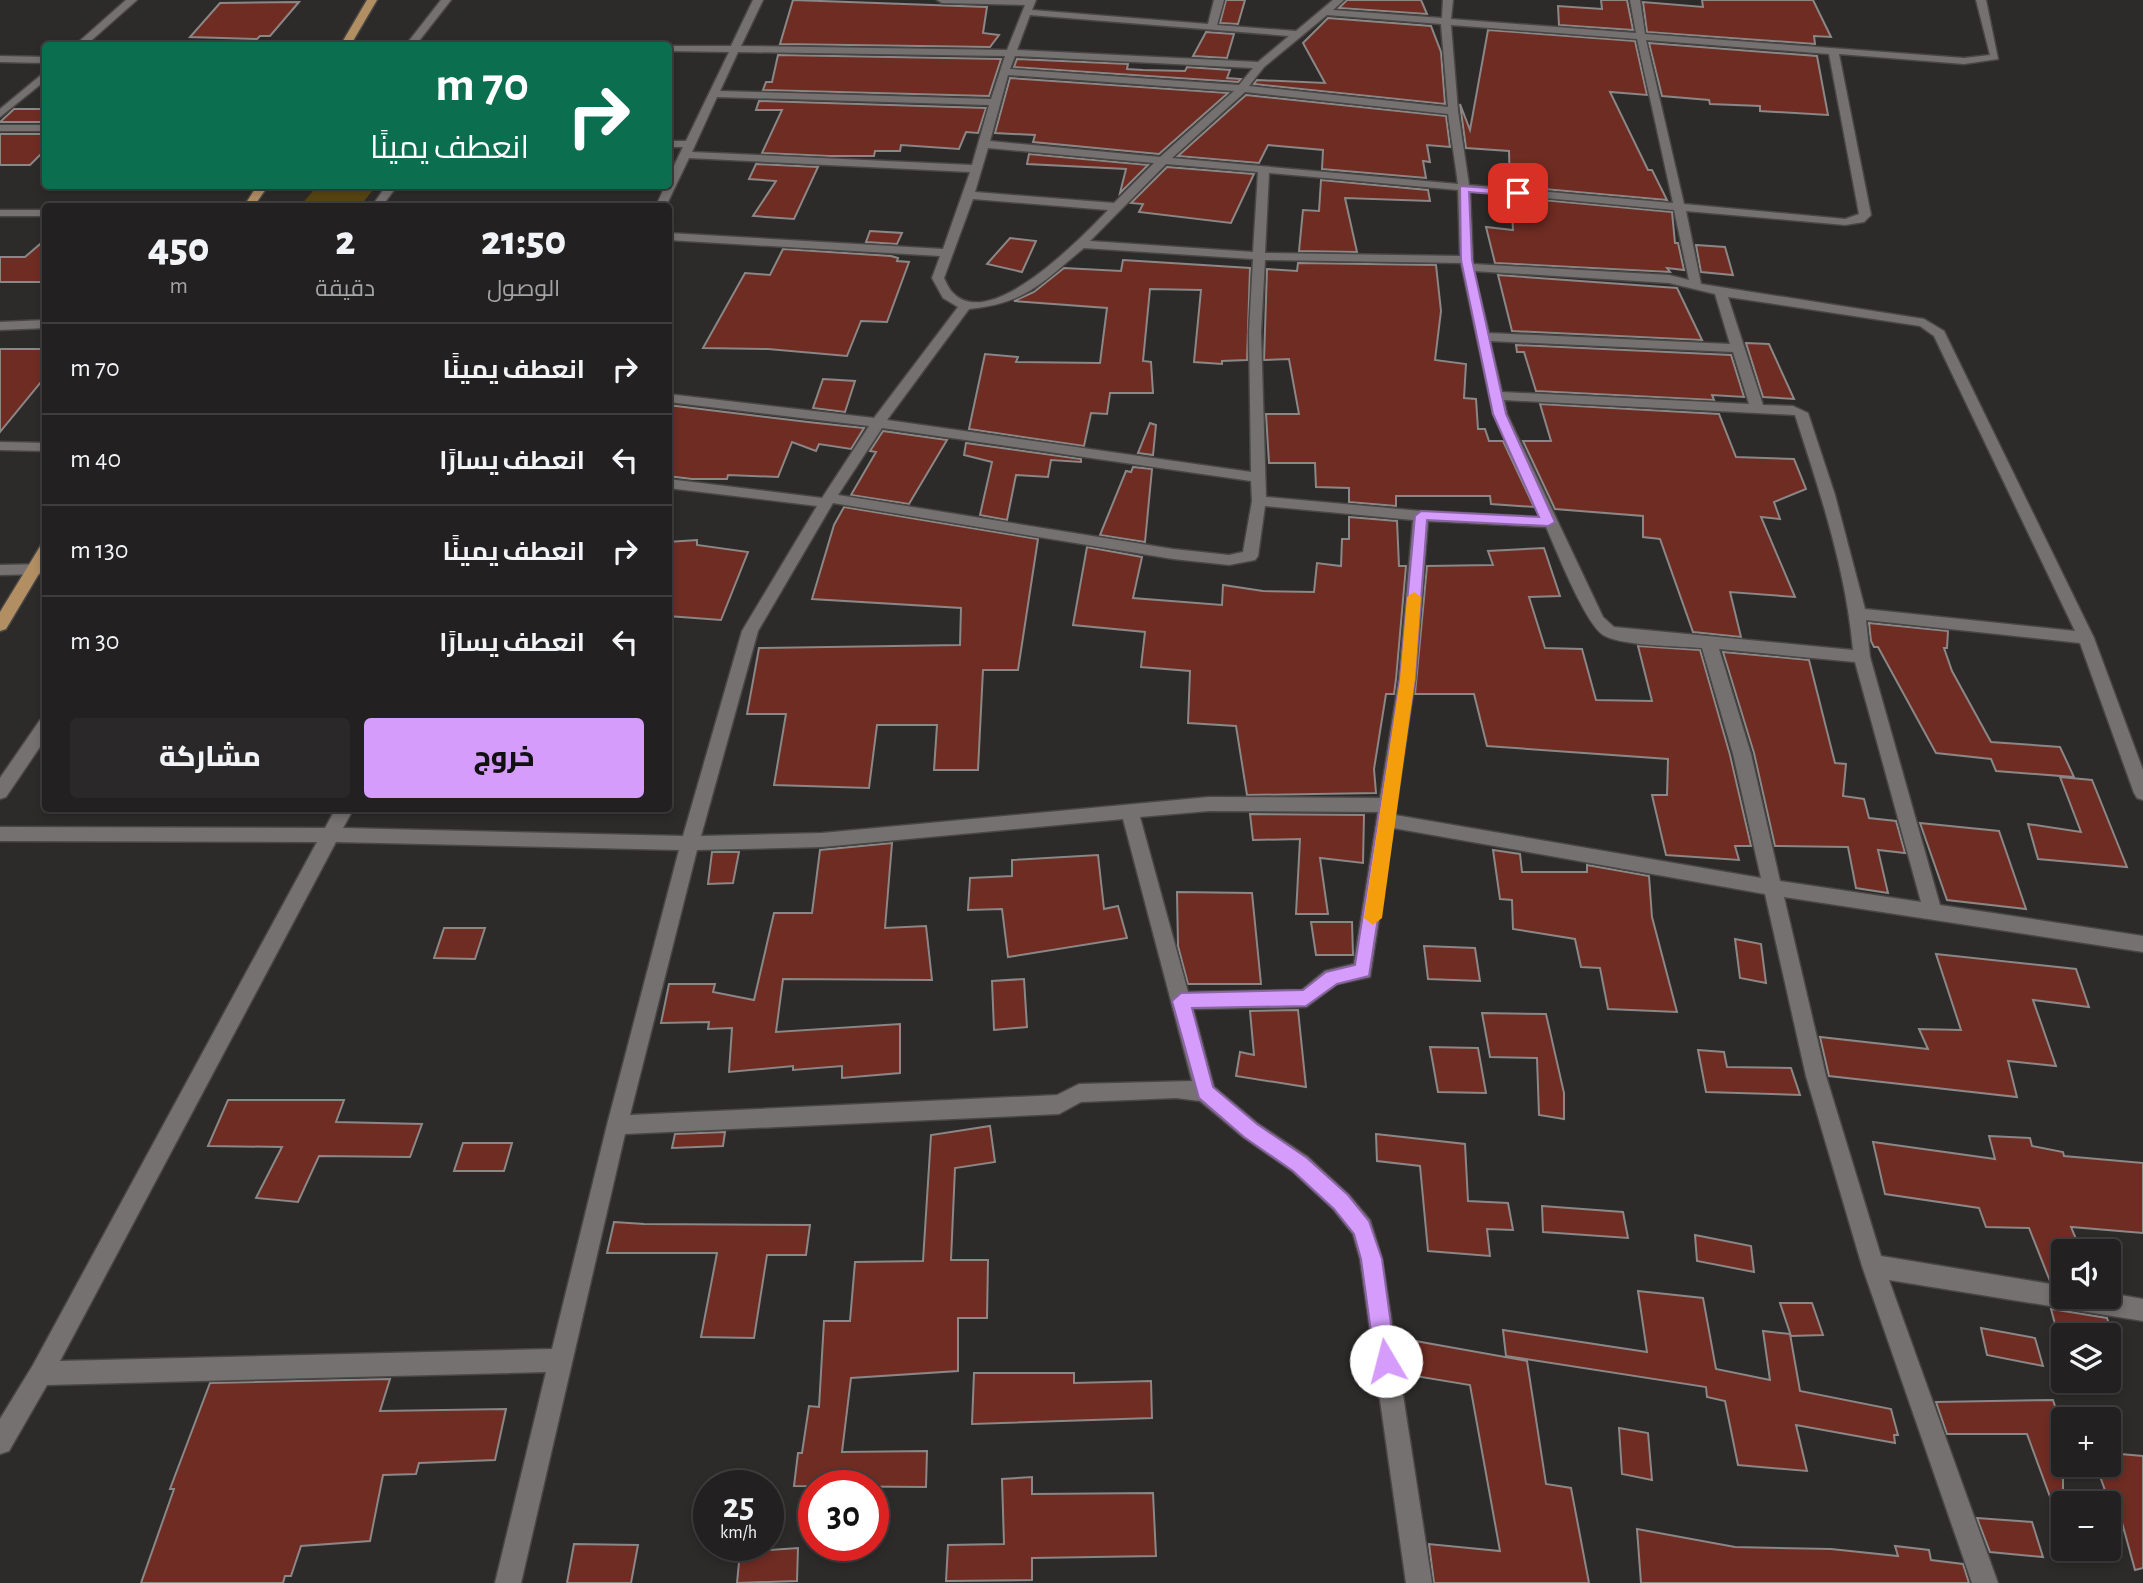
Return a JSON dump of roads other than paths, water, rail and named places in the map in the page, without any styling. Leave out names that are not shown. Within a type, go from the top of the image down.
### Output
[{"type":"main road","points":[[347,42],[372,0]]},
{"type":"main road","points":[[0,625],[40,569]]},
{"type":"street","points":[[84,42],[132,0]]},
{"type":"street","points":[[413,42],[446,0]]},
{"type":"street","points":[[672,183],[758,0]]},
{"type":"street","points":[[942,0],[1030,4],[1298,34]]},
{"type":"street","points":[[1212,25],[1219,0]]},
{"type":"street","points":[[1030,4],[1004,72],[969,195],[938,278],[947,295],[965,306],[993,303],[1022,293],[1081,244],[1164,159],[1241,90],[1260,65],[1339,0]]},
{"type":"street","points":[[1448,0],[1446,21],[1453,111],[1464,188],[1467,263],[1500,414],[1548,522],[1603,628],[1623,635],[1862,657]]},
{"type":"street","points":[[1635,0],[1640,35],[1682,208],[1696,287]]},
{"type":"street","points":[[1325,12],[1640,35],[1834,53],[1986,60],[1995,57],[1981,0]]},
{"type":"street","points":[[672,48],[1011,52],[1260,65]]},
{"type":"street","points":[[984,144],[1846,222],[1860,220],[1865,215],[1834,53]]},
{"type":"street","points":[[0,59],[42,60]]},
{"type":"street","points":[[1004,72],[1197,84],[1453,111]]},
{"type":"street","points":[[0,114],[42,77]]},
{"type":"street","points":[[713,94],[995,102]]},
{"type":"street","points":[[0,128],[42,128]]},
{"type":"street","points":[[672,145],[688,149],[976,169]]},
{"type":"street","points":[[672,483],[827,500],[1228,560],[1250,556],[1259,501],[1255,332],[1264,169]]},
{"type":"street","points":[[969,195],[1117,207]]},
{"type":"street","points":[[0,213],[42,213]]},
{"type":"street","points":[[672,236],[947,253]]},
{"type":"street","points":[[1081,244],[1261,256],[1467,263],[1669,279],[1720,292],[1924,323],[1939,334],[2086,638],[2143,793]]},
{"type":"street","points":[[1720,292],[1757,408]]},
{"type":"street","points":[[508,1583],[617,1125],[690,843],[750,631],[827,500],[878,424],[965,306]]},
{"type":"street","points":[[0,326],[42,324]]},
{"type":"street","points":[[1483,337],[1738,348]]},
{"type":"street","points":[[1496,396],[1793,410],[1806,420],[1858,614],[1862,657],[1933,912]]},
{"type":"street","points":[[672,398],[1258,477]]},
{"type":"street","points":[[0,446],[42,447]]},
{"type":"street","points":[[1259,501],[1421,516],[1548,522]]},
{"type":"street","points":[[1181,1001],[1306,998],[1332,977],[1363,971],[1407,679],[1421,516]]},
{"type":"street","points":[[0,570],[40,569]]},
{"type":"street","points":[[1858,614],[2086,638]]},
{"type":"street","points":[[1709,643],[1742,754],[1770,887],[1816,1076],[1873,1266],[1985,1583]]},
{"type":"street","points":[[0,792],[42,730]]},
{"type":"street","points":[[0,834],[330,835],[690,843],[822,840],[902,834],[1209,804],[1387,812],[1770,887],[2143,944]]},
{"type":"street","points":[[1129,810],[1205,1092]]},
{"type":"street","points":[[0,1442],[41,1373],[343,812]]},
{"type":"street","points":[[617,1125],[1059,1104],[1079,1093],[1176,1088],[1205,1092],[1250,1130],[1300,1164],[1341,1202],[1362,1228],[1371,1259],[1419,1583]]},
{"type":"street","points":[[1873,1266],[2051,1295]]},
{"type":"street","points":[[2121,1306],[2143,1310]]},
{"type":"street","points":[[41,1373],[563,1360]]}]
